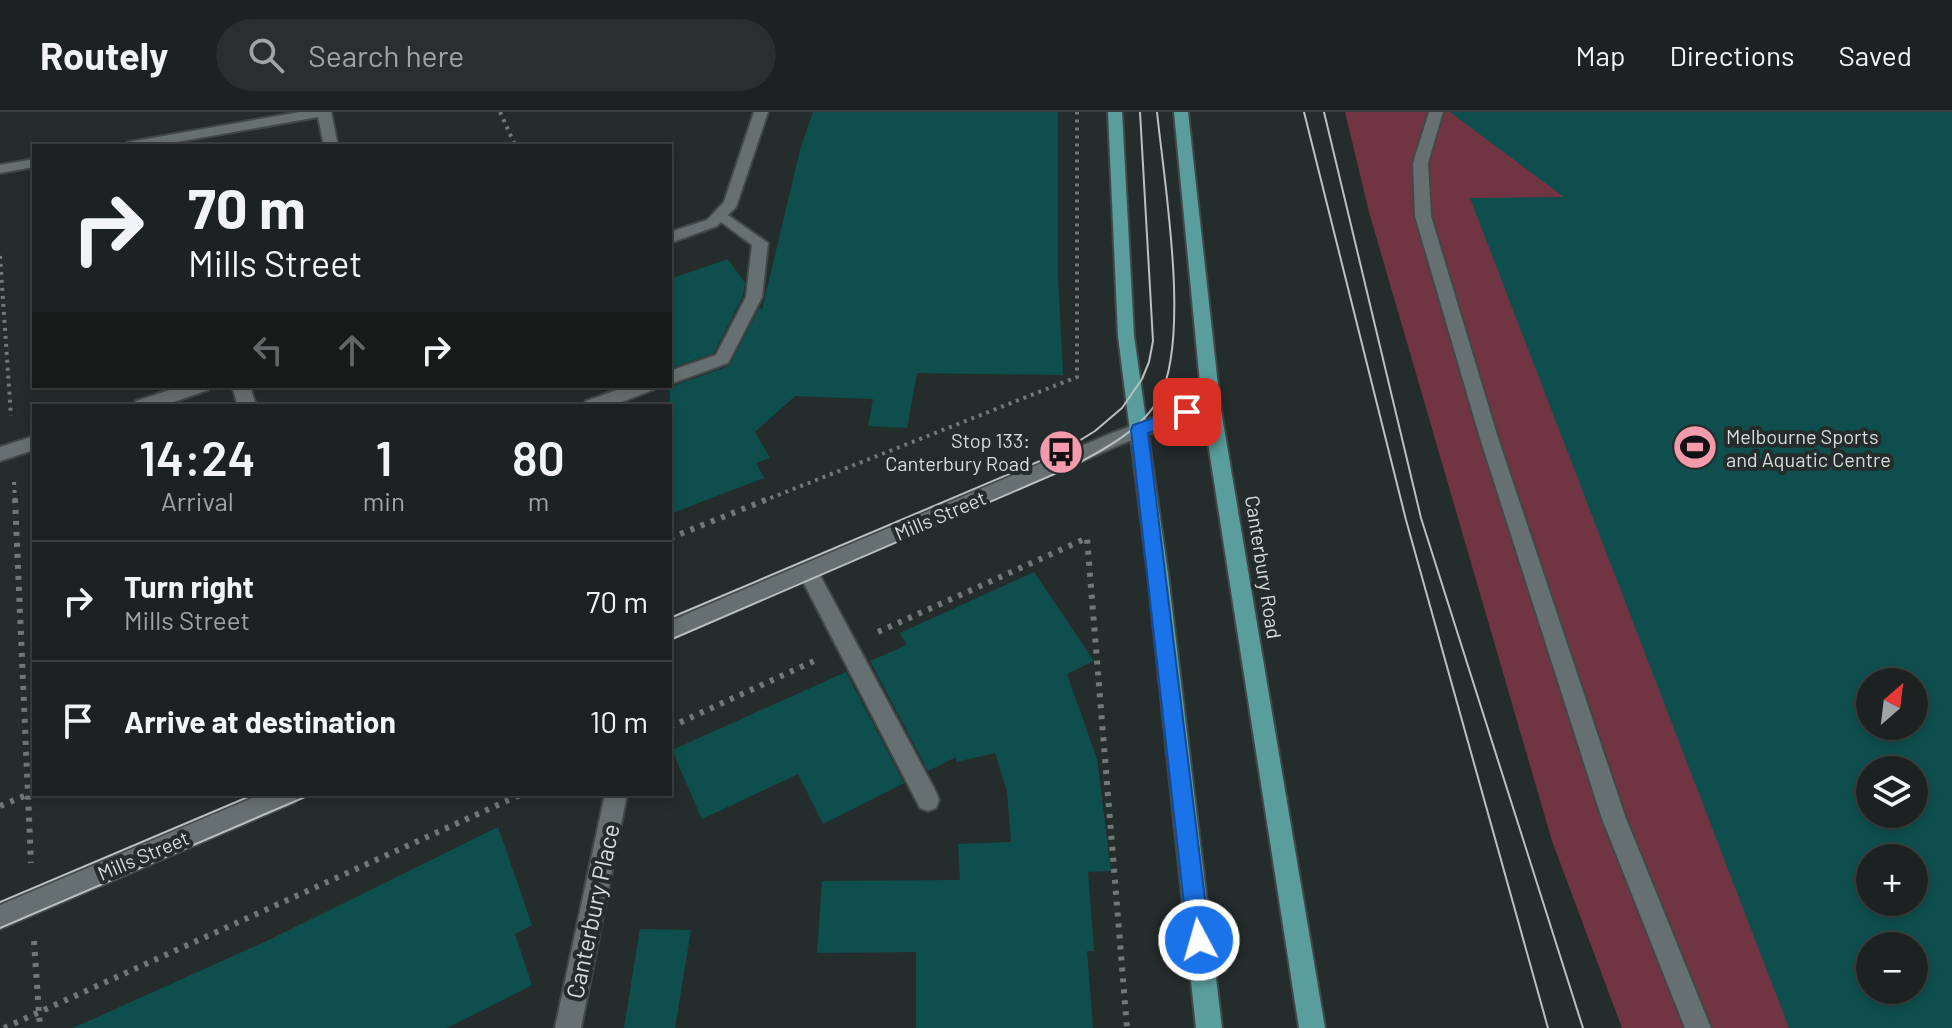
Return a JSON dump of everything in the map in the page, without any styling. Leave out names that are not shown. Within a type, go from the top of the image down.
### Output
[{"type":"main road","points":[[1115,112],[1124,308],[1209,1028]]},
{"type":"main road","name":"Canterbury Road","points":[[1181,112],[1211,404],[1312,1028]]},
{"type":"street","points":[[141,144],[324,112],[331,144]]},
{"type":"street","points":[[672,237],[722,216],[731,204],[761,112]]},
{"type":"street","points":[[1436,112],[1419,159],[1417,180],[1423,216],[1489,438],[1613,816],[1698,1028]]},
{"type":"street","points":[[0,169],[32,163]]},
{"type":"street","points":[[672,377],[722,359],[754,297],[760,243],[722,216]]},
{"type":"street","points":[[148,404],[196,388]]},
{"type":"street","points":[[598,404],[642,388]]},
{"type":"street","name":"Mills Street","points":[[672,629],[1139,430],[1211,404]]},
{"type":"street","points":[[6,452],[32,444]]},
{"type":"street","points":[[808,572],[928,800]]},
{"type":"street","name":"Mills Street","points":[[0,917],[282,796]]},
{"type":"street","name":"Canterbury Place","points":[[568,1028],[616,796]]},
{"type":"path","points":[[500,112],[515,144]]},
{"type":"path","points":[[672,537],[1077,377],[1077,112]]},
{"type":"path","points":[[0,256],[6,452],[31,793],[32,903],[40,1028]]},
{"type":"path","points":[[672,726],[1087,538],[1127,1028]]},
{"type":"path","points":[[0,806],[31,793]]},
{"type":"path","points":[[4,1028],[518,796]]},
{"type":"shaded area","name":"Melbourne Sports and Aquatic Centre","points":[[1345,112],[1952,112],[1952,1028],[1622,1028],[1552,841],[1369,212]]},
{"type":"building","points":[[813,112],[1058,112],[1058,278],[1063,375],[917,373],[907,428],[868,426],[873,399],[795,396],[755,432],[770,458],[756,463],[764,478],[672,513],[670,388],[729,366],[760,307],[762,310],[800,150]]},
{"type":"building","name":"Melbourne Sports and Aquatic Centre","points":[[1450,112],[1952,112],[1952,1028],[1789,1028],[1470,198],[1564,197]]},
{"type":"building","points":[[728,259],[745,283],[743,296],[714,353],[672,367],[672,278]]},
{"type":"building","points":[[1034,572],[1094,661],[1067,674],[1097,759],[1111,871],[1088,872],[1094,951],[1087,951],[1093,1028],[916,1028],[916,952],[817,953],[822,881],[960,880],[958,844],[1011,842],[1007,791],[995,753],[956,762],[956,757],[928,771],[870,661],[907,645],[900,633]]},
{"type":"building","points":[[846,672],[904,783],[823,824],[798,774],[702,819],[672,750]]},
{"type":"building","points":[[498,827],[532,925],[515,934],[532,985],[447,1028],[73,1028],[271,939]]},
{"type":"building","points":[[640,929],[691,930],[675,1028],[624,1028]]},
{"type":"tram line","points":[[672,617],[1061,452],[1095,431],[1122,408],[1142,379],[1153,341],[1140,112]]},
{"type":"tram line","points":[[672,639],[1073,466],[1121,438],[1143,420],[1159,398],[1168,372],[1173,338],[1173,259],[1157,112]]},
{"type":"tram line","points":[[1304,112],[1406,520],[1548,1028]]},
{"type":"tram line","points":[[1324,112],[1421,518],[1583,1028]]},
{"type":"tram line","points":[[0,902],[250,796]]},
{"type":"tram line","points":[[0,928],[307,796]]},
{"type":"place","name":"Melbourne Sports and Aquatic Centre","points":[[1695,447]]},
{"type":"place","name":"Stop 133: Canterbury Road","points":[[1061,452]]},
{"type":"route","points":[[1187,412],[1139,430],[1199,940]]}]
